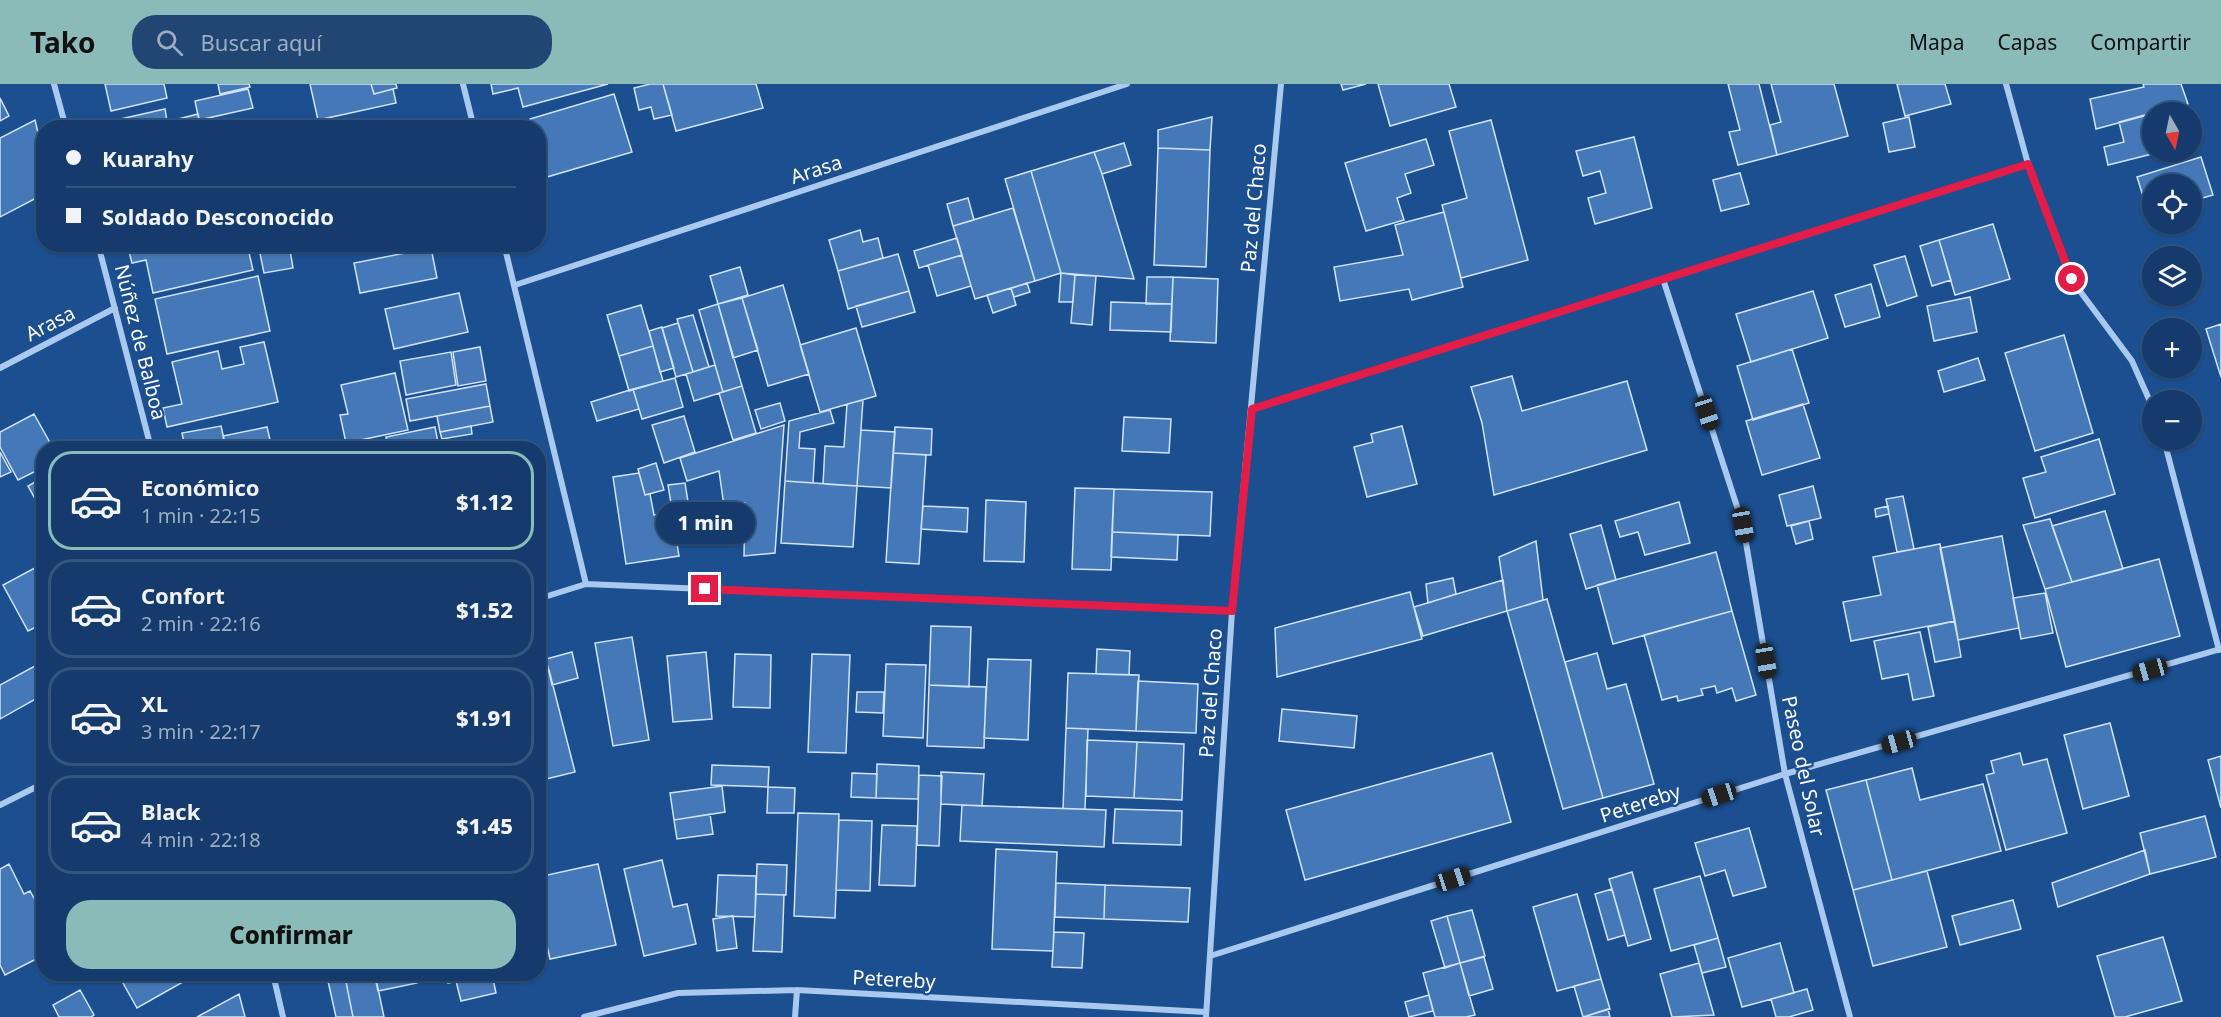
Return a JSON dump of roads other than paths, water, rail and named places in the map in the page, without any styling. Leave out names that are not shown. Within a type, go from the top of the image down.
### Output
[{"type":"street","points":[[54,84],[64,120]]},
{"type":"street","points":[[463,84],[472,120]]},
{"type":"street","name":"Arasa","points":[[515,285],[1127,84]]},
{"type":"street","name":"Paz del Chaco","points":[[1206,1015],[1232,611],[1281,84]]},
{"type":"street","points":[[2006,84],[2028,164],[2072,279],[2132,361],[2145,390]]},
{"type":"street","points":[[1252,409],[2028,164]]},
{"type":"street","name":"Núñez de Balboa","points":[[100,252],[149,441]]},
{"type":"street","points":[[506,252],[586,584]]},
{"type":"street","name":"Paseo del Solar","points":[[1663,279],[1743,525],[1785,774],[1850,1017]]},
{"type":"street","name":"Arasa","points":[[0,368],[116,308]]},
{"type":"street","points":[[2167,450],[2220,650]]},
{"type":"street","points":[[546,596],[586,584],[1232,611]]},
{"type":"street","name":"Petereby","points":[[1210,956],[1785,774],[2220,650]]},
{"type":"street","points":[[0,805],[36,787]]},
{"type":"street","points":[[275,981],[283,1017]]},
{"type":"street","points":[[795,1017],[797,990]]},
{"type":"street","name":"Petereby","points":[[584,1017],[678,993],[797,990],[1206,1015]]}]
